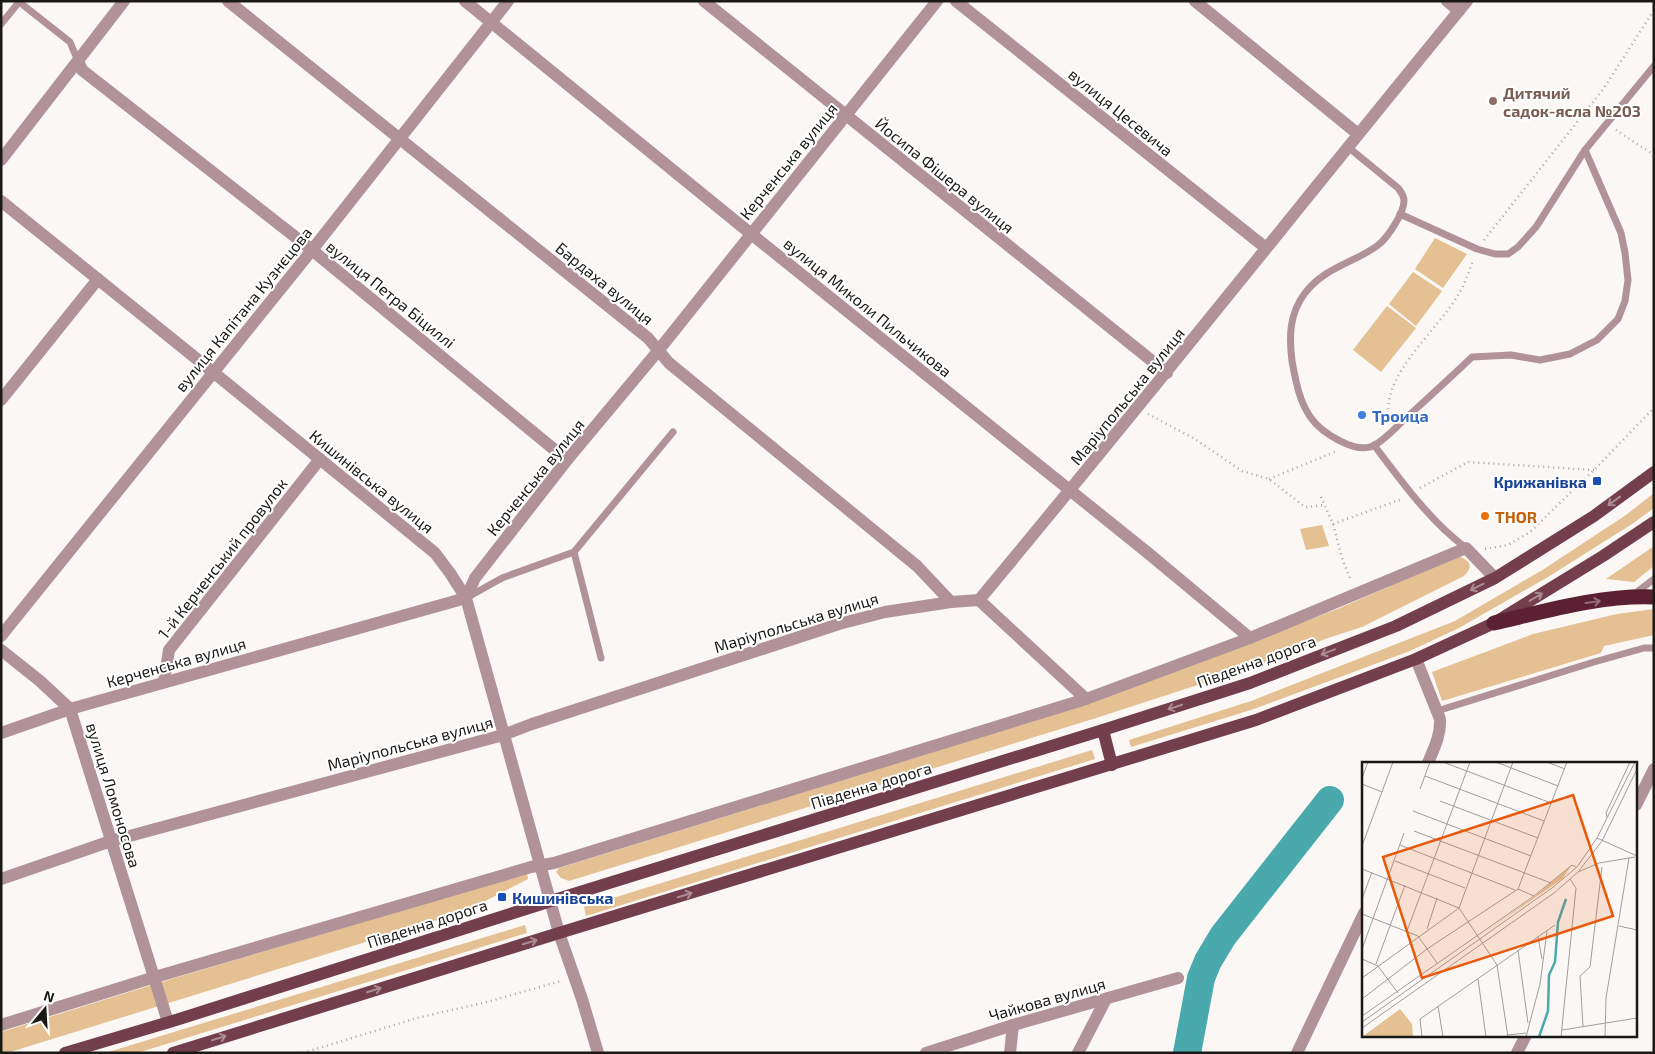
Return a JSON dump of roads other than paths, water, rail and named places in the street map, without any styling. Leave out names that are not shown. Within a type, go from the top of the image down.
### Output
[{"type":"highway","points":[[1494,623],[1580,604],[1630,596],[1654,597]]},
{"type":"main road","name":"Південна дорога","points":[[65,1053],[1250,683],[1396,626],[1495,578],[1594,516],[1654,472]]},
{"type":"main road","points":[[173,1053],[1256,720],[1416,659],[1494,623],[1603,556],[1654,522]]},
{"type":"main road","points":[[1102,730],[1112,765]]},
{"type":"street","points":[[1,160],[124,1]]},
{"type":"street","name":"Бардаха вулиця","points":[[228,1],[648,338],[669,363],[917,566],[951,602]]},
{"type":"street","name":"вулиця Миколи Пильчикова","points":[[465,1],[1250,638]]},
{"type":"street","name":"вулиця Капітана Кузнєцова","points":[[1,636],[312,250],[508,1]]},
{"type":"street","name":"Йосипа Фішера вулиця","points":[[704,1],[1167,373]]},
{"type":"street","name":"Керченська вулиця","points":[[1,733],[70,709],[466,598],[475,578],[568,460],[658,351],[937,1]]},
{"type":"street","name":"вулиця Цесевича","points":[[956,1],[1266,248]]},
{"type":"street","points":[[1195,1],[1358,134]]},
{"type":"street","points":[[1447,1],[1463,6]]},
{"type":"street","name":"Маріупольська вулиця","points":[[1,880],[111,841],[503,735],[839,624],[885,612],[951,602],[980,600],[1167,373],[1463,6]]},
{"type":"street","name":"вулиця Петра Біциллі","points":[[78,61],[82,70],[312,250],[568,460]]},
{"type":"street","name":"Кишинівська вулиця","points":[[1,201],[435,553],[450,573],[466,598],[503,735],[542,865],[559,933],[598,1053]]},
{"type":"street","points":[[1,400],[98,279]]},
{"type":"street","name":"1-й Керченський провулок","points":[[164,682],[169,650],[320,459]]},
{"type":"street","points":[[1,1025],[155,977],[531,867],[563,860],[1086,699],[1250,638],[1466,548],[1495,578]]},
{"type":"street","points":[[980,600],[1086,699]]},
{"type":"street","name":"вулиця Ломоносова","points":[[1,650],[40,681],[70,709],[168,1022]]},
{"type":"street","points":[[1416,659],[1440,719],[1441,728],[1428,762]]},
{"type":"street","points":[[1638,801],[1654,769]]},
{"type":"street","points":[[1297,1053],[1362,917]]},
{"type":"street","name":"Чайкова вулиця","points":[[926,1053],[1013,1025],[1178,978]]},
{"type":"street","points":[[1078,1053],[1106,998]]},
{"type":"street","points":[[1010,1053],[1013,1025]]},
{"type":"street","points":[[1517,1053],[1526,1036]]},
{"type":"lane","points":[[1,24],[18,1],[70,42],[78,61]]},
{"type":"lane","points":[[1400,214],[1477,249],[1495,254],[1508,254],[1518,248],[1536,227],[1585,150],[1654,66]]},
{"type":"lane","points":[[1348,147],[1398,188],[1403,194],[1404,205],[1391,231],[1378,245],[1322,276],[1304,293],[1293,315],[1289,340],[1299,397],[1312,419],[1331,436],[1363,448],[1374,446],[1472,357],[1511,355],[1540,360],[1570,354],[1597,340],[1618,319],[1625,301],[1628,280],[1625,253],[1621,233],[1585,150]]},
{"type":"lane","points":[[466,598],[502,578],[574,552],[673,432]]},
{"type":"lane","points":[[1374,446],[1447,534],[1466,548]]},
{"type":"lane","points":[[574,552],[601,658]]},
{"type":"lane","points":[[1630,596],[1654,579]]},
{"type":"lane","points":[[1437,711],[1594,662],[1644,648],[1654,648]]},
{"type":"waterway","points":[[1187,1053],[1201,978],[1208,961],[1223,936],[1330,800]]},
{"type":"place","name":"Дитячий садок-ясла №203","points":[[1493,101]]},
{"type":"place","name":"Троица","points":[[1362,415]]},
{"type":"place","name":"Крижанівка","points":[[1597,481]]},
{"type":"place","name":"THOR","points":[[1485,516]]},
{"type":"place","name":"Кишинівська","points":[[502,897]]}]
